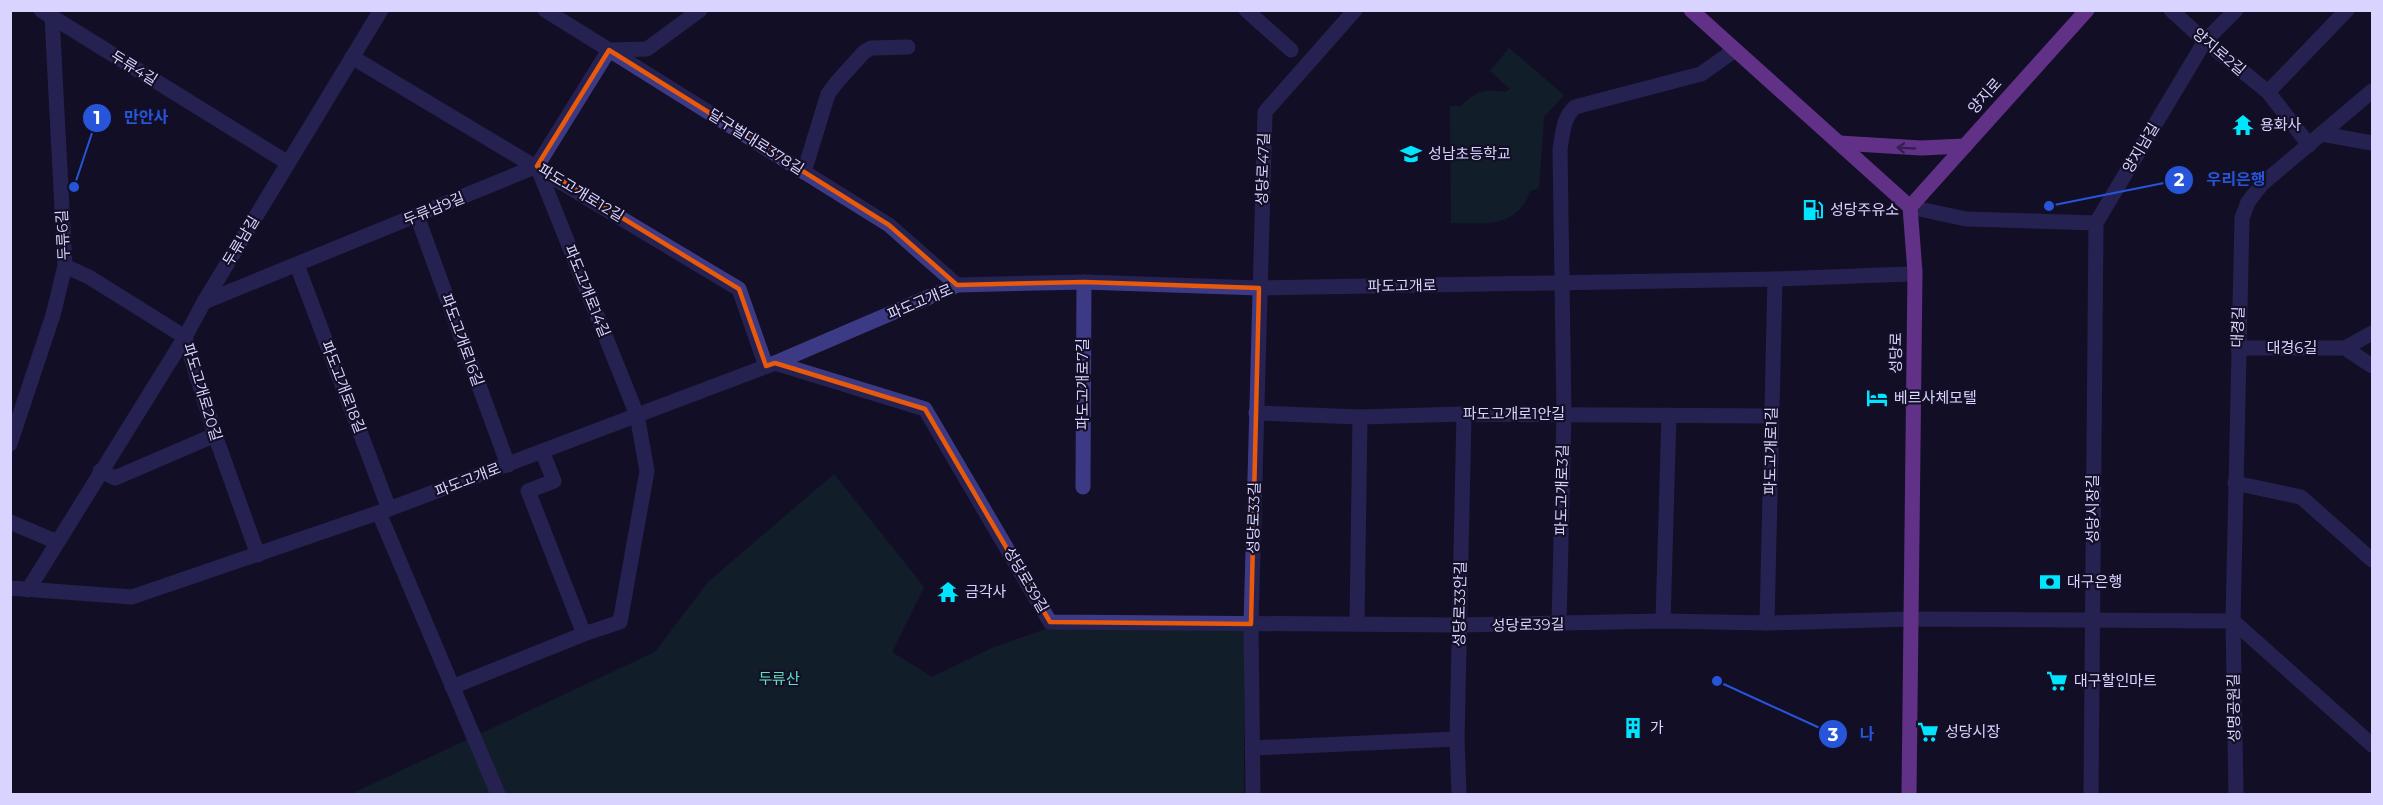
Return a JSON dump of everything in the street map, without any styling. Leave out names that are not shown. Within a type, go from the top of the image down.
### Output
[{"type":"main road","points":[[1690,10],[1910,207]]},
{"type":"main road","name":"양지로","points":[[1910,207],[2087,10]]},
{"type":"main road","points":[[1839,143],[1921,148],[1965,146]]},
{"type":"main road","name":"성당로","points":[[1909,795],[1915,272],[1910,207]]},
{"type":"street","name":"두류남길","points":[[28,590],[185,337],[381,10]]},
{"type":"street","name":"달구벌대로378길","points":[[545,10],[889,225],[957,285]]},
{"type":"street","points":[[537,166],[609,50],[647,49],[700,10]]},
{"type":"street","points":[[1246,10],[1291,50],[1297,75]]},
{"type":"street","name":"성당로47길","points":[[1259,288],[1265,112],[1355,10]]},
{"type":"street","name":"양지로2길","points":[[2171,10],[2268,92],[2309,145]]},
{"type":"street","name":"양지남길","points":[[2096,223],[2205,41],[2236,10]]},
{"type":"street","points":[[2268,92],[2347,10]]},
{"type":"street","name":"두류4길","points":[[47,14],[288,163]]},
{"type":"street","name":"두류6길","points":[[10,444],[53,315],[65,266],[47,14]]},
{"type":"street","points":[[804,172],[828,94],[837,82],[864,52],[871,48],[908,47]]},
{"type":"street","points":[[1291,50],[1319,50]]},
{"type":"street","name":"파도고개로3길","points":[[1559,624],[1564,414],[1560,148],[1564,125],[1569,113],[1575,107],[1701,74],[1735,50]]},
{"type":"street","name":"파도고개로12길","points":[[352,57],[740,289],[770,364]]},
{"type":"street","name":"대경길","points":[[2233,621],[2242,218],[2248,202],[2262,184],[2373,91]]},
{"type":"street","points":[[2322,134],[2373,143]]},
{"type":"street","name":"두류남9길","points":[[204,302],[537,166]]},
{"type":"street","name":"파도고개로14길","points":[[537,166],[638,415],[646,471],[620,622],[584,634]]},
{"type":"street","points":[[1910,207],[1966,219],[2096,223]]},
{"type":"street","name":"파도고개로16길","points":[[417,216],[508,465]]},
{"type":"street","name":"성당시장길","points":[[2091,795],[2096,223]]},
{"type":"street","name":"파도고개로18길","points":[[297,264],[384,511],[452,687],[498,795]]},
{"type":"street","name":"파도고개로20길","points":[[65,266],[89,276],[185,337],[215,435],[258,555]]},
{"type":"street","name":"파도고개로","points":[[10,588],[132,597],[384,511],[508,465],[770,364],[957,285],[1084,282],[1259,288],[1775,279],[1915,272]]},
{"type":"street","name":"파도고개로1길","points":[[1767,623],[1775,279]]},
{"type":"street","name":"파도고개로7길","points":[[1083,487],[1084,282]]},
{"type":"street","name":"성당로33길","points":[[1253,795],[1251,624],[1259,288]]},
{"type":"street","name":"대경6길","points":[[2238,348],[2345,348],[2373,333]]},
{"type":"street","points":[[2345,348],[2373,366]]},
{"type":"street","name":"성당로39길","points":[[770,364],[926,409],[1050,622],[1459,625],[1663,621],[1767,623],[1911,619]]},
{"type":"street","name":"파도고개로1안길","points":[[1256,412],[1360,417],[1464,414],[1772,416]]},
{"type":"street","name":"성당로33안길","points":[[1459,795],[1457,739],[1464,414]]},
{"type":"street","points":[[1663,621],[1669,415]]},
{"type":"street","points":[[1358,623],[1360,417]]},
{"type":"street","points":[[100,471],[115,478],[215,435]]},
{"type":"street","points":[[452,687],[584,634],[528,491],[554,481],[542,452]]},
{"type":"street","points":[[2235,483],[2301,497],[2373,560]]},
{"type":"street","points":[[10,522],[57,542]]},
{"type":"street","points":[[1911,619],[2233,621],[2373,745]]},
{"type":"street","name":"성명공원길","points":[[2233,621],[2236,795]]},
{"type":"street","points":[[1252,748],[1457,739]]},
{"type":"highlighted area","points":[[609,50],[889,225],[957,285],[1084,282],[1259,288],[1251,624],[1050,622],[925,409],[775,363],[766,366],[739,289],[537,166]]},
{"type":"green space","points":[[1509,48],[1564,95],[1544,117],[1539,188],[1530,191],[1517,212],[1508,218],[1487,223],[1451,223],[1450,106],[1461,106],[1481,92],[1492,90],[1506,92],[1510,89],[1490,71]]},
{"type":"green space","name":"두류산","points":[[834,474],[924,587],[892,652],[932,677],[992,648],[1048,628],[1244,630],[1244,794],[351,794],[655,652],[708,582]]},
{"type":"place","name":"용화사","points":[[2243,125]]},
{"type":"place","name":"성남초등학교","points":[[1411,154]]},
{"type":"place","name":"만안사","points":[[74,187]]},
{"type":"place","name":"우리은행","points":[[2049,206]]},
{"type":"place","name":"성당주유소","points":[[1813,210]]},
{"type":"place","name":"베르사체모텔","points":[[1877,398]]},
{"type":"place","name":"대구은행","points":[[2050,582]]},
{"type":"place","name":"금각사","points":[[948,592]]},
{"type":"place","name":"나","points":[[1717,681]]},
{"type":"place","name":"대구할인마트","points":[[2057,681]]},
{"type":"place","name":"가","points":[[1633,728]]},
{"type":"place","name":"성당시장","points":[[1928,732]]}]
